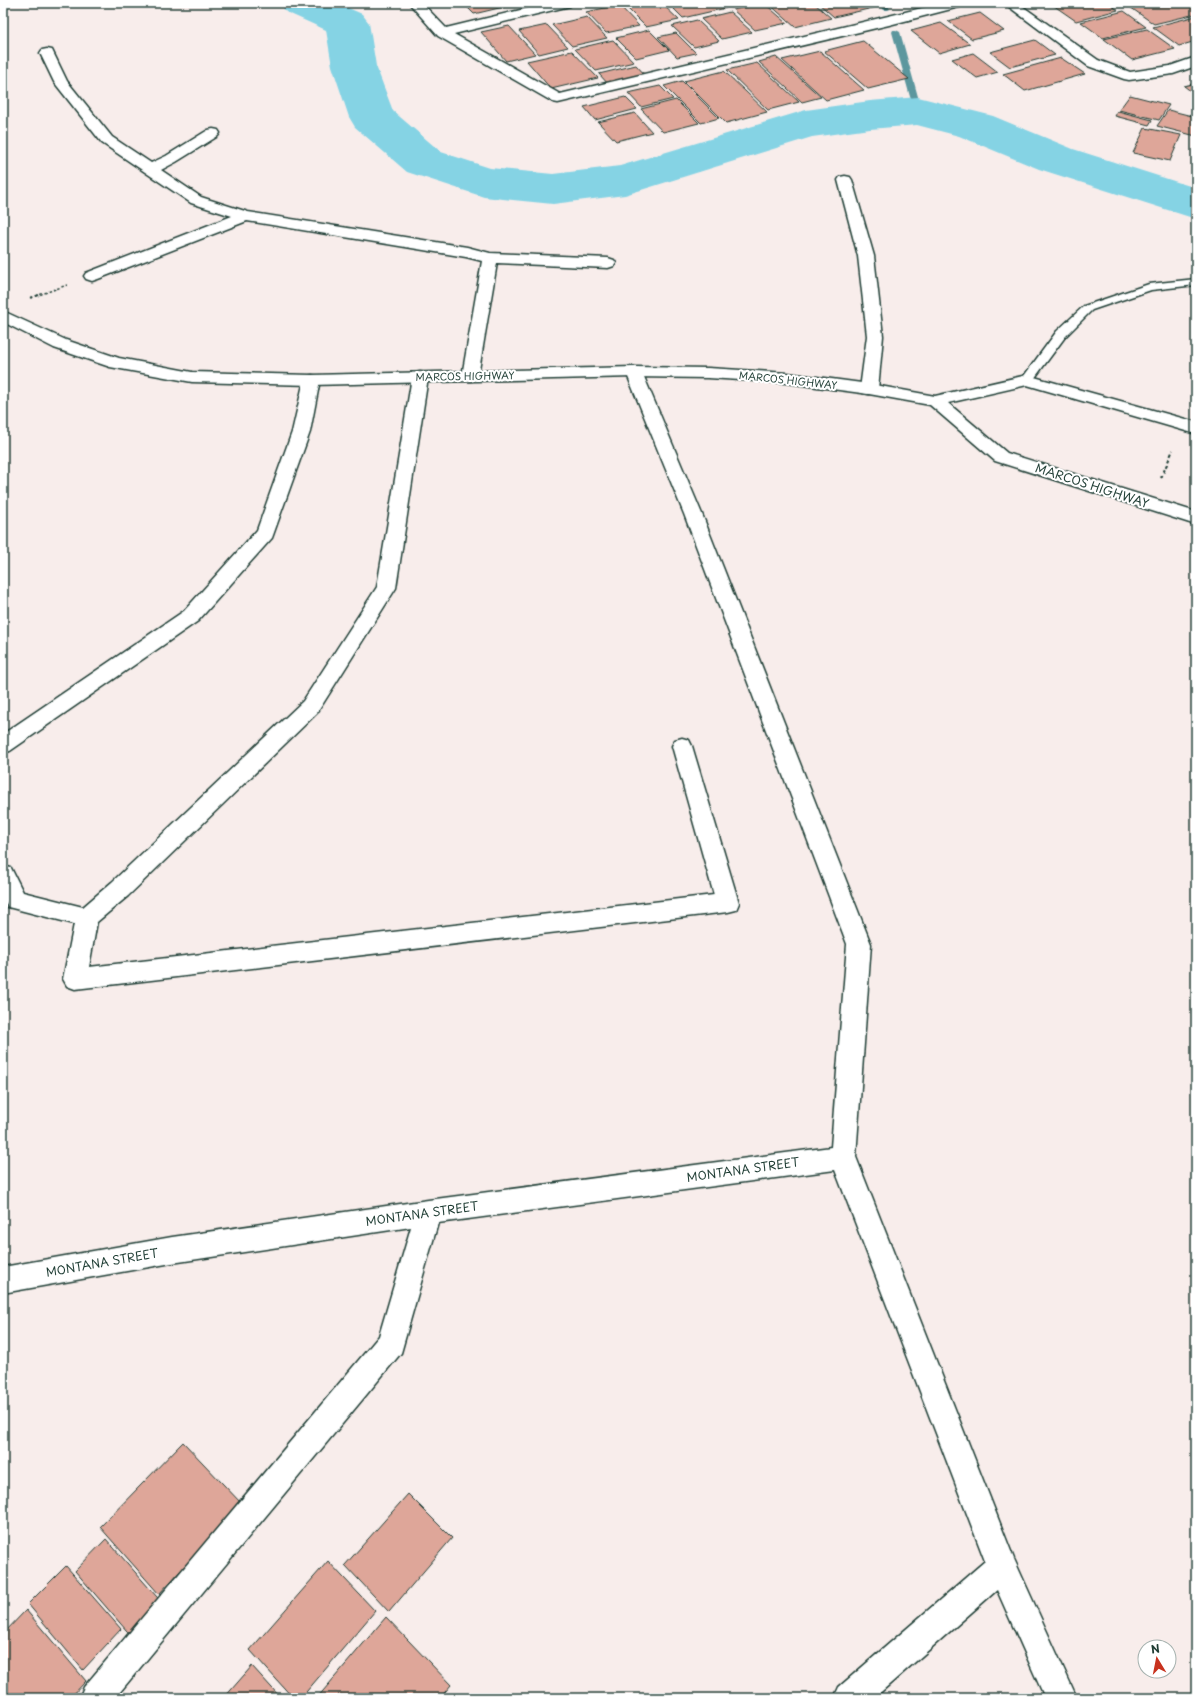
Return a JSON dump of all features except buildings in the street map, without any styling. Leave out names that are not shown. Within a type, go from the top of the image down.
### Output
[{"type":"street","points":[[415,3],[443,33],[558,99],[889,21],[958,3]]},
{"type":"street","points":[[443,33],[565,3]]},
{"type":"street","points":[[1010,3],[1092,63],[1129,76],[1173,70],[1196,62]]},
{"type":"street","points":[[47,53],[61,82],[107,140],[196,200],[246,216],[467,252],[490,258],[608,263]]},
{"type":"street","points":[[150,169],[171,159],[213,133]]},
{"type":"street","points":[[845,180],[866,256],[875,336],[868,389]]},
{"type":"street","points":[[92,276],[246,216]]},
{"type":"street","points":[[470,376],[490,258]]},
{"type":"street","name":"MARCOS HIGHWAY","points":[[3,316],[60,344],[116,364],[192,377],[312,380],[634,372],[708,373],[779,378],[868,389],[935,401],[1027,380],[1190,426]]},
{"type":"street","points":[[634,372],[693,514],[859,944],[843,1157],[1002,1566],[1061,1698]]},
{"type":"street","points":[[420,377],[386,588],[310,707],[120,889],[87,917],[75,979],[728,903],[682,746]]},
{"type":"street","points":[[3,745],[191,616],[265,533],[301,432],[312,380]]},
{"type":"street","name":"MARCOS HIGHWAY","points":[[935,401],[1001,457],[1196,519]]},
{"type":"street","points":[[3,875],[16,900],[87,917]]},
{"type":"street","name":"MONTANA STREET","points":[[3,1280],[172,1250],[428,1212],[843,1157]]},
{"type":"street","points":[[95,1698],[391,1343],[428,1212]]},
{"type":"street","points":[[850,1698],[1002,1566]]},
{"type":"lane","points":[[1027,380],[1061,334],[1088,308],[1149,287],[1196,282]]},
{"type":"path","points":[[25,300],[92,276]]},
{"type":"path","points":[[1149,504],[1190,426]]},
{"type":"waterway","points":[[301,3],[347,23],[354,66],[372,117],[424,162],[484,182],[553,189],[625,180],[806,124],[870,115],[918,111],[976,126],[1056,159],[1196,204]]},
{"type":"waterway","points":[[882,3],[886,9]]},
{"type":"waterway","points":[[896,32],[918,111]]}]
